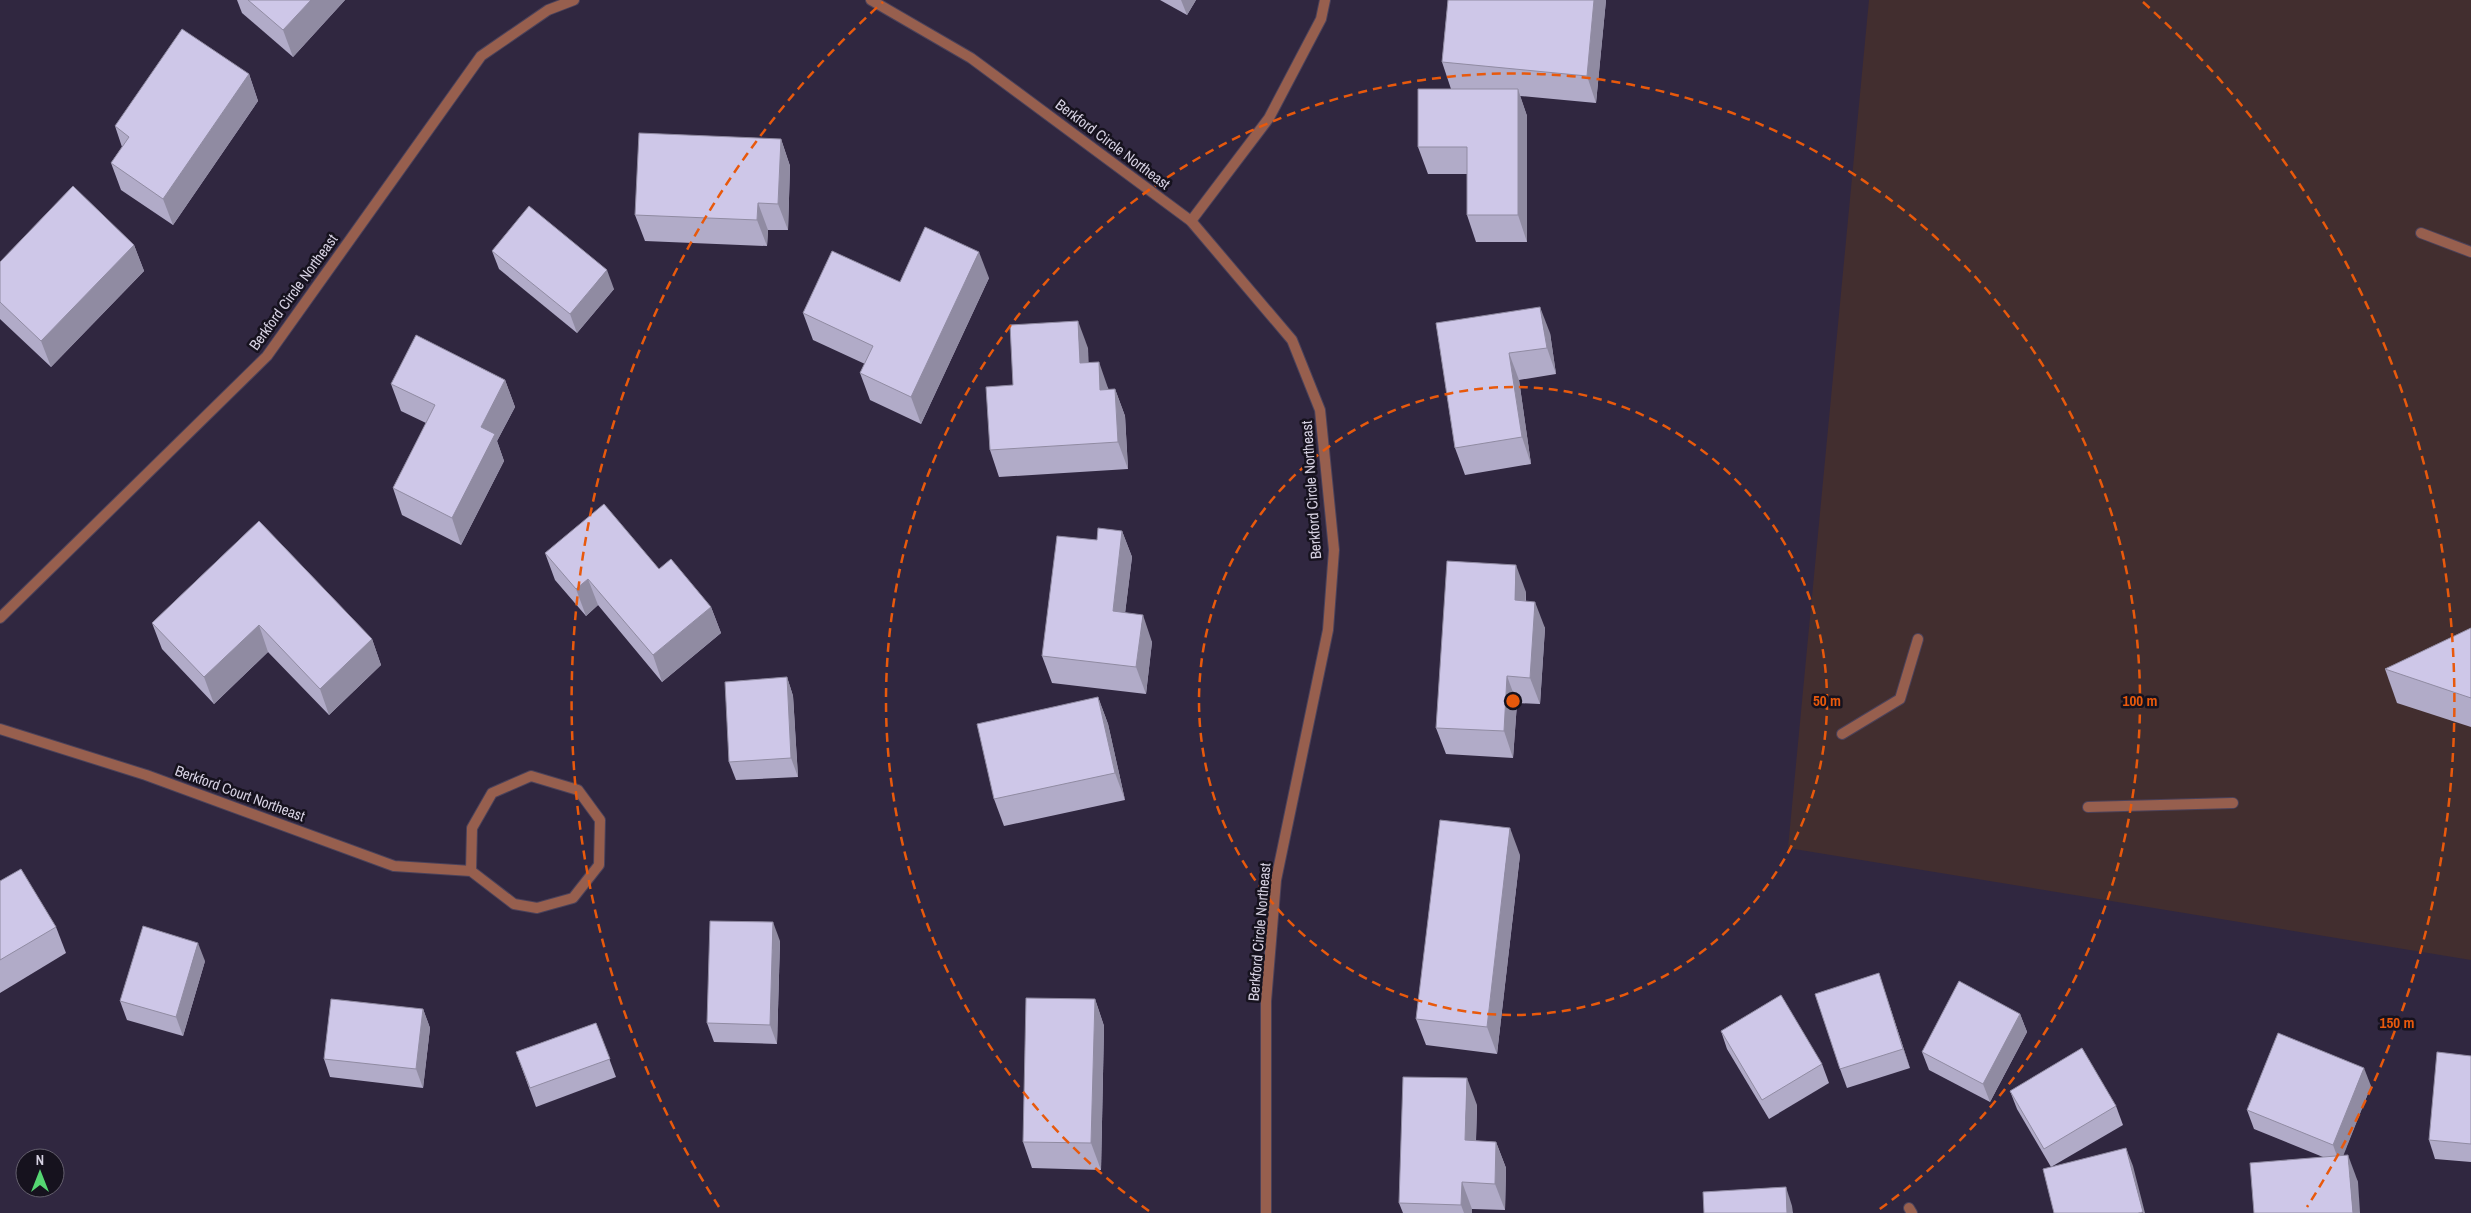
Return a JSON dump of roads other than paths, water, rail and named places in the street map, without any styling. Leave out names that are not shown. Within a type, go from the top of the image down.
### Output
[{"type":"street","name":"Berkford Circle Northeast","points":[[0,618],[266,356],[481,56],[548,10],[574,0]]},
{"type":"street","name":"Berkford Circle Northeast","points":[[871,0],[972,58],[1191,221],[1292,340],[1320,410],[1334,550],[1328,630],[1276,880],[1266,1002],[1266,1213]]},
{"type":"street","points":[[1191,221],[1269,118],[1321,20],[1325,0]]},
{"type":"street","points":[[2421,233],[2471,252]]},
{"type":"street","points":[[1842,734],[1900,699],[1918,639]]},
{"type":"street","name":"Berkford Court Northeast","points":[[0,729],[146,775],[394,866],[471,871]]},
{"type":"street","points":[[531,776],[578,790],[600,820],[599,865],[573,898],[537,908],[514,904],[471,871],[472,828],[492,793],[531,776]]},
{"type":"street","points":[[2088,807],[2233,803]]}]
